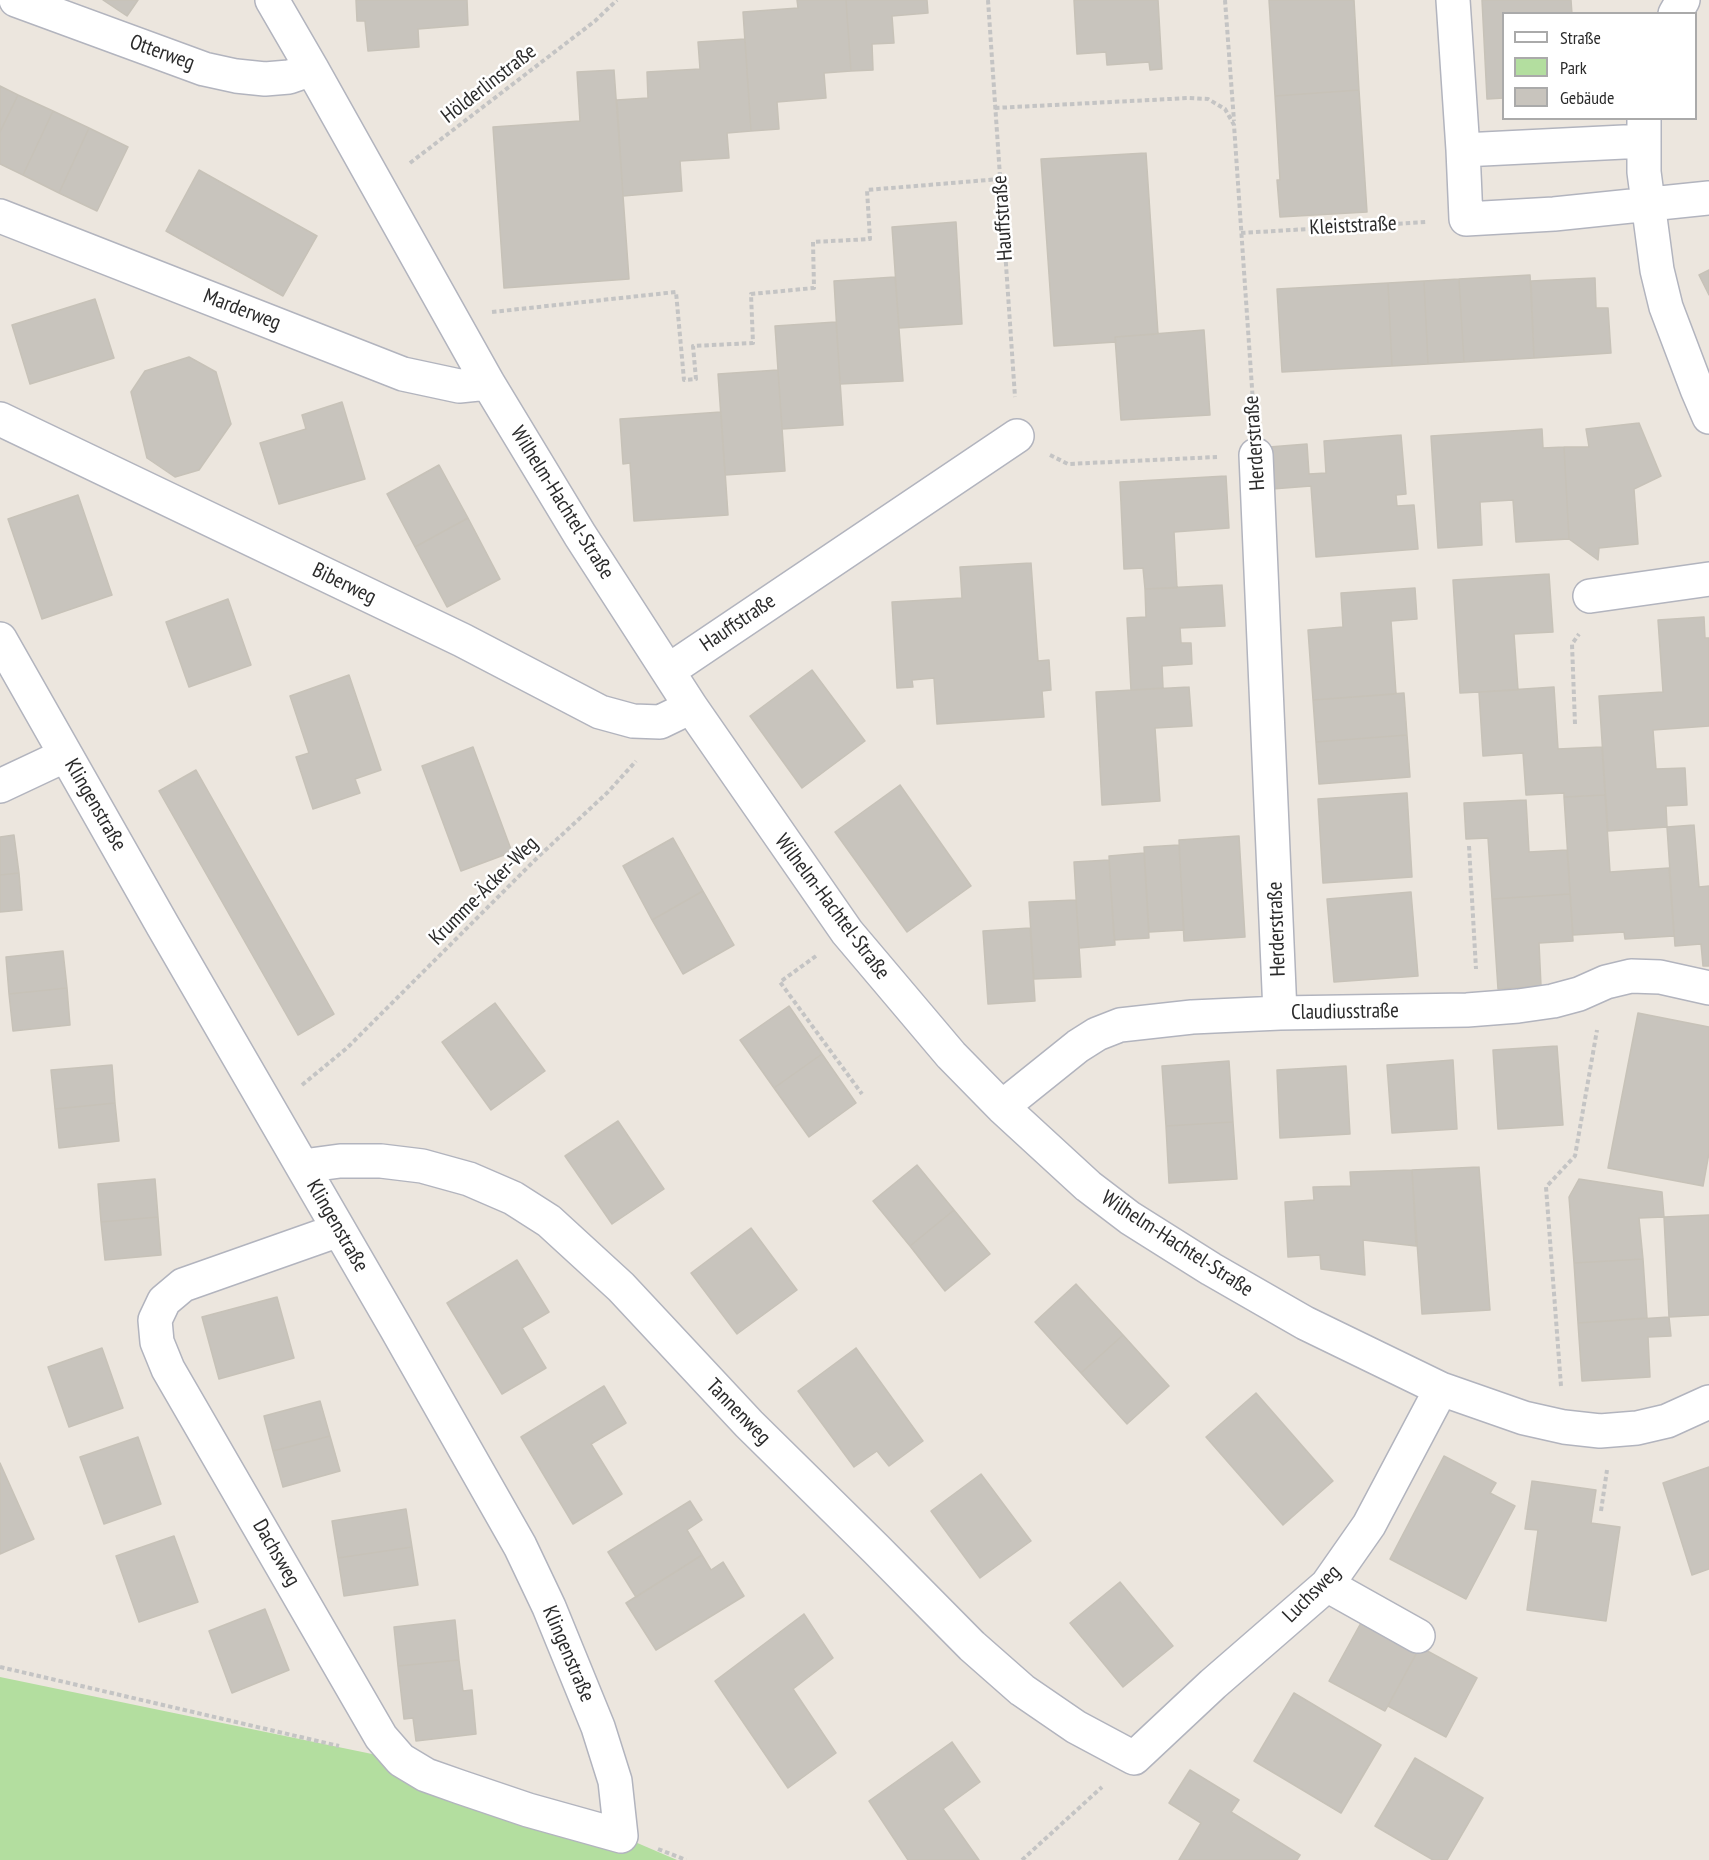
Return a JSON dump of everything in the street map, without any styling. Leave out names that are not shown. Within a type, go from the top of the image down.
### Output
[{"type":"street","name":"Otterweg","points":[[16,0],[204,69],[265,79],[289,76],[312,69]]},
{"type":"street","name":"Wilhelm-Hachtel-Straße","points":[[272,0],[488,383],[580,535],[691,707],[848,932],[951,1055],[1002,1107],[1088,1186],[1130,1218],[1211,1269],[1305,1323],[1441,1389],[1524,1418],[1564,1427],[1600,1431],[1637,1428],[1667,1421],[1709,1402]]},
{"type":"street","points":[[1453,0],[1466,219],[1554,214],[1709,198]]},
{"type":"street","points":[[1463,150],[1644,130],[1644,172],[1657,270],[1666,307],[1709,417]]},
{"type":"street","name":"Marderweg","points":[[0,216],[395,371],[459,386],[488,383]]},
{"type":"street","name":"Biberweg","points":[[0,419],[462,639],[600,712],[633,721],[660,722],[691,707]]},
{"type":"street","name":"Hauffstraße","points":[[668,671],[1017,436]]},
{"type":"street","name":"Herderstraße","points":[[1256,455],[1280,1013]]},
{"type":"street","points":[[1598,595],[1709,579]]},
{"type":"street","name":"Klingenstraße","points":[[0,639],[514,1536],[549,1607],[598,1727],[615,1781],[621,1836]]},
{"type":"street","points":[[0,786],[66,755]]},
{"type":"street","name":"Claudiusstraße","points":[[1002,1107],[1078,1046],[1097,1034],[1120,1025],[1192,1017],[1280,1013],[1479,1009],[1553,1001],[1630,976],[1650,977],[1709,988]]},
{"type":"street","name":"Tannenweg","points":[[303,1166],[340,1161],[371,1161],[422,1166],[470,1179],[513,1198],[549,1221],[621,1287],[765,1440],[972,1646],[1022,1690],[1076,1727],[1134,1758]]},
{"type":"street","name":"Dachsweg","points":[[339,1230],[183,1285],[164,1301],[155,1320],[157,1342],[168,1369],[381,1737],[401,1760],[426,1775],[460,1787],[621,1836]]},
{"type":"street","name":"Luchsweg","points":[[1134,1758],[1213,1684],[1327,1585],[1369,1525],[1441,1389]]},
{"type":"street","points":[[1327,1585],[1418,1636]]},
{"type":"path","name":"Hölderlinstraße","points":[[377,187],[577,35],[617,0]]},
{"type":"path","name":"Hauffstraße","points":[[988,0],[1017,436]]},
{"type":"path","name":"Herderstraße","points":[[1224,0],[1256,455]]},
{"type":"path","points":[[995,108],[1189,98],[1208,99],[1224,109],[1234,125]]},
{"type":"path","points":[[449,316],[676,292],[684,380],[696,379],[693,346],[753,343],[751,294],[814,288],[813,242],[870,239],[867,190],[1000,179]]},
{"type":"path","name":"Kleiststraße","points":[[1241,233],[1466,219]]},
{"type":"path","points":[[1017,436],[1068,464],[1256,455]]},
{"type":"path","points":[[1575,724],[1572,644],[1598,595]]},
{"type":"path","name":"Krumme-Äcker-Weg","points":[[318,1073],[424,972],[538,857],[608,792],[648,746],[660,722]]},
{"type":"path","points":[[1469,846],[1479,1009]]},
{"type":"path","points":[[848,932],[780,982],[862,1094]]},
{"type":"path","points":[[1564,1427],[1546,1188],[1575,1156],[1606,982]]},
{"type":"path","points":[[0,1667],[401,1760]]},
{"type":"path","points":[[1022,1860],[1134,1758]]},
{"type":"green space","points":[[0,1677],[401,1760],[621,1836],[677,1860],[0,1860]]},
{"type":"building","points":[[103,0],[138,0],[127,16]]},
{"type":"building","points":[[356,0],[467,0],[468,25],[418,29],[419,47],[368,51],[365,21],[357,21]]},
{"type":"building","points":[[797,0],[846,0],[851,71],[824,73],[826,98],[777,102],[779,129],[751,131],[743,12],[798,8]]},
{"type":"building","points":[[846,0],[927,0],[928,13],[892,16],[894,43],[872,44],[873,70],[851,71]]},
{"type":"building","points":[[1074,0],[1158,0],[1162,69],[1150,70],[1149,62],[1107,65],[1106,52],[1077,54]]},
{"type":"building","points":[[1269,0],[1354,0],[1359,90],[1275,96]]},
{"type":"building","points":[[1482,0],[1571,0],[1572,12],[1502,12],[1502,98],[1487,99]]},
{"type":"building","points":[[745,39],[751,131],[727,133],[729,158],[680,161],[682,191],[623,196],[617,100],[648,98],[647,72],[700,69],[698,42]]},
{"type":"building","points":[[614,70],[629,279],[504,288],[493,127],[580,121],[577,72]]},
{"type":"building","points":[[0,86],[18,95],[0,132]]},
{"type":"building","points":[[1359,90],[1367,212],[1280,217],[1275,96]]},
{"type":"building","points":[[18,95],[53,111],[23,175],[0,164],[0,132]]},
{"type":"building","points":[[53,111],[89,128],[59,193],[23,175]]},
{"type":"building","points":[[89,128],[128,147],[97,211],[59,193]]},
{"type":"building","points":[[1146,153],[1158,334],[1115,337],[1116,342],[1054,346],[1041,159]]},
{"type":"building","points":[[199,170],[317,236],[283,296],[166,231]]},
{"type":"building","points":[[956,222],[962,324],[899,328],[892,227]]},
{"type":"building","points":[[1709,270],[1709,295],[1699,275]]},
{"type":"building","points":[[1530,275],[1534,358],[1464,362],[1459,279]]},
{"type":"building","points":[[895,277],[903,381],[840,384],[834,281]]},
{"type":"building","points":[[1595,278],[1596,308],[1608,308],[1611,353],[1534,358],[1531,281]]},
{"type":"building","points":[[1459,279],[1464,362],[1428,364],[1424,281]]},
{"type":"building","points":[[1424,281],[1428,364],[1392,366],[1388,283]]},
{"type":"building","points":[[1388,283],[1392,366],[1282,372],[1277,289]]},
{"type":"building","points":[[95,299],[114,358],[30,384],[12,325]]},
{"type":"building","points":[[836,322],[843,425],[782,429],[775,326]]},
{"type":"building","points":[[1204,330],[1210,415],[1121,420],[1115,337]]},
{"type":"building","points":[[189,357],[216,372],[231,424],[199,470],[175,477],[147,458],[131,392],[145,371]]},
{"type":"building","points":[[778,370],[785,471],[725,475],[718,374]]},
{"type":"building","points":[[342,402],[365,479],[279,504],[260,443],[306,429],[302,415]]},
{"type":"building","points":[[721,412],[728,515],[634,521],[630,463],[623,464],[620,419]]},
{"type":"building","points":[[1639,423],[1661,476],[1634,489],[1638,544],[1599,548],[1598,560],[1569,539],[1564,447],[1589,447],[1586,429]]},
{"type":"building","points":[[1542,429],[1543,448],[1564,447],[1569,539],[1516,542],[1513,500],[1480,502],[1482,545],[1438,548],[1431,436]]},
{"type":"building","points":[[1401,435],[1406,494],[1396,495],[1397,506],[1414,505],[1418,549],[1316,557],[1311,486],[1272,489],[1269,447],[1307,444],[1309,474],[1326,473],[1324,441]]},
{"type":"building","points":[[439,465],[468,518],[415,547],[387,494]]},
{"type":"building","points":[[1226,476],[1229,528],[1174,532],[1177,588],[1145,589],[1143,568],[1124,569],[1120,482]]},
{"type":"building","points":[[78,495],[112,595],[42,619],[8,519]]},
{"type":"building","points":[[468,518],[500,579],[447,607],[415,547]]},
{"type":"building","points":[[1031,563],[1038,661],[1049,660],[1051,690],[1042,691],[1044,717],[937,724],[934,678],[912,680],[913,687],[897,688],[892,602],[962,598],[960,567]]},
{"type":"building","points":[[1549,574],[1553,632],[1514,634],[1518,690],[1460,693],[1453,580]]},
{"type":"building","points":[[1222,585],[1225,626],[1180,628],[1181,643],[1191,643],[1192,664],[1162,666],[1163,688],[1131,690],[1127,618],[1146,617],[1145,589]]},
{"type":"building","points":[[1415,588],[1417,619],[1391,621],[1396,694],[1313,700],[1308,630],[1343,627],[1341,593]]},
{"type":"building","points":[[228,599],[251,665],[189,687],[166,622]]},
{"type":"building","points":[[1704,617],[1705,638],[1709,638],[1709,726],[1653,730],[1656,769],[1685,768],[1687,805],[1666,806],[1667,827],[1608,831],[1599,696],[1663,692],[1658,620]]},
{"type":"building","points":[[812,670],[865,741],[802,788],[750,716]]},
{"type":"building","points":[[349,675],[381,770],[355,779],[360,793],[313,809],[296,757],[309,753],[290,696]]},
{"type":"building","points":[[1189,687],[1192,726],[1155,728],[1160,801],[1102,805],[1096,692]]},
{"type":"building","points":[[1554,687],[1558,749],[1602,747],[1605,795],[1564,797],[1564,793],[1526,795],[1523,753],[1483,756],[1479,692]]},
{"type":"building","points":[[1404,693],[1407,735],[1316,742],[1313,700]]},
{"type":"building","points":[[1407,735],[1410,777],[1319,784],[1316,742]]},
{"type":"building","points":[[473,747],[512,852],[461,871],[422,766]]},
{"type":"building","points":[[196,770],[334,1014],[298,1035],[159,791]]},
{"type":"building","points":[[900,785],[971,886],[907,932],[835,832]]},
{"type":"building","points":[[1407,793],[1412,877],[1323,883],[1318,799]]},
{"type":"building","points":[[1605,795],[1610,872],[1669,868],[1674,936],[1625,939],[1624,932],[1573,935],[1564,797]]},
{"type":"building","points":[[1526,800],[1529,852],[1567,850],[1570,894],[1492,899],[1488,838],[1466,839],[1464,803]]},
{"type":"building","points":[[1694,825],[1699,887],[1709,886],[1709,966],[1703,966],[1701,944],[1675,946],[1667,827]]},
{"type":"building","points":[[14,835],[19,873],[0,875],[0,837]]},
{"type":"building","points":[[1239,836],[1245,937],[1184,941],[1179,840]]},
{"type":"building","points":[[673,838],[703,891],[652,920],[623,866]]},
{"type":"building","points":[[1179,845],[1184,930],[1149,932],[1144,847]]},
{"type":"building","points":[[1144,853],[1149,938],[1114,940],[1109,856]]},
{"type":"building","points":[[1109,860],[1115,945],[1079,948],[1074,862]]},
{"type":"building","points":[[19,873],[22,910],[0,912],[0,875]]},
{"type":"building","points":[[703,891],[734,945],[683,974],[652,920]]},
{"type":"building","points":[[1411,892],[1418,976],[1334,982],[1327,899]]},
{"type":"building","points":[[1570,894],[1573,941],[1539,943],[1541,986],[1498,989],[1492,899]]},
{"type":"building","points":[[1076,900],[1081,977],[1034,979],[1029,902]]},
{"type":"building","points":[[1030,928],[1035,1001],[988,1004],[983,931]]},
{"type":"building","points":[[63,951],[67,988],[9,994],[6,957]]},
{"type":"building","points":[[67,988],[70,1025],[13,1031],[9,994]]},
{"type":"building","points":[[495,1003],[545,1071],[491,1110],[442,1042]]},
{"type":"building","points":[[789,1006],[822,1054],[774,1088],[740,1040]]},
{"type":"building","points":[[1638,1013],[1709,1027],[1709,1153],[1703,1186],[1608,1168]]},
{"type":"building","points":[[1557,1046],[1563,1125],[1498,1129],[1493,1050]]},
{"type":"building","points":[[822,1054],[856,1103],[809,1137],[774,1088]]},
{"type":"building","points":[[1453,1060],[1457,1129],[1392,1133],[1387,1065]]},
{"type":"building","points":[[1229,1061],[1233,1122],[1166,1126],[1162,1066]]},
{"type":"building","points":[[112,1065],[115,1103],[55,1109],[51,1070]]},
{"type":"building","points":[[1346,1066],[1350,1134],[1280,1138],[1277,1070]]},
{"type":"building","points":[[115,1103],[119,1141],[59,1148],[55,1109]]},
{"type":"building","points":[[618,1121],[664,1189],[612,1224],[565,1156]]},
{"type":"building","points":[[1233,1122],[1237,1179],[1169,1183],[1166,1126]]},
{"type":"building","points":[[917,1165],[954,1210],[910,1246],[873,1201]]},
{"type":"building","points":[[1479,1167],[1490,1310],[1422,1314],[1412,1170]]},
{"type":"building","points":[[1412,1170],[1416,1246],[1363,1240],[1365,1275],[1321,1269],[1320,1255],[1288,1257],[1285,1202],[1314,1200],[1313,1187],[1351,1186],[1350,1172]]},
{"type":"building","points":[[155,1179],[158,1217],[101,1222],[98,1184]]},
{"type":"building","points":[[1579,1179],[1662,1192],[1664,1217],[1639,1218],[1643,1259],[1574,1263],[1569,1197]]},
{"type":"building","points":[[954,1210],[990,1254],[945,1291],[910,1246]]},
{"type":"building","points":[[1709,1215],[1709,1315],[1669,1317],[1664,1217]]},
{"type":"building","points":[[158,1217],[161,1255],[105,1260],[101,1222]]},
{"type":"building","points":[[751,1228],[797,1290],[737,1334],[691,1273]]},
{"type":"building","points":[[1643,1259],[1647,1318],[1578,1323],[1574,1263]]},
{"type":"building","points":[[517,1260],[549,1312],[522,1328],[546,1368],[502,1394],[447,1303]]},
{"type":"building","points":[[1076,1284],[1123,1335],[1081,1373],[1035,1322]]},
{"type":"building","points":[[277,1297],[294,1358],[219,1379],[202,1317]]},
{"type":"building","points":[[1669,1317],[1671,1336],[1648,1337],[1650,1377],[1582,1381],[1578,1323]]},
{"type":"building","points":[[1123,1335],[1169,1386],[1127,1424],[1081,1373]]},
{"type":"building","points":[[102,1348],[123,1408],[69,1427],[48,1367]]},
{"type":"building","points":[[856,1348],[923,1441],[889,1466],[877,1451],[854,1467],[798,1391]]},
{"type":"building","points":[[604,1386],[626,1423],[591,1444],[622,1494],[573,1524],[521,1437]]},
{"type":"building","points":[[1256,1393],[1333,1481],[1283,1525],[1206,1437]]},
{"type":"building","points":[[320,1401],[330,1436],[273,1451],[264,1416]]},
{"type":"building","points":[[330,1436],[340,1471],[283,1487],[273,1451]]},
{"type":"building","points":[[138,1437],[161,1504],[104,1524],[80,1457]]},
{"type":"building","points":[[1444,1456],[1496,1483],[1490,1493],[1515,1506],[1466,1599],[1390,1559]]},
{"type":"building","points":[[0,1463],[34,1539],[0,1554]]},
{"type":"building","points":[[1709,1467],[1709,1569],[1692,1575],[1663,1483]]},
{"type":"building","points":[[981,1474],[1031,1541],[980,1578],[931,1511]]},
{"type":"building","points":[[1532,1481],[1596,1490],[1591,1523],[1620,1527],[1606,1621],[1527,1610],[1538,1530],[1525,1529]]},
{"type":"building","points":[[690,1501],[702,1520],[687,1530],[702,1555],[636,1597],[608,1552]]},
{"type":"building","points":[[406,1509],[412,1547],[338,1558],[332,1521]]},
{"type":"building","points":[[174,1536],[198,1602],[139,1622],[116,1556]]},
{"type":"building","points":[[412,1547],[418,1585],[344,1596],[338,1558]]},
{"type":"building","points":[[702,1555],[711,1570],[723,1562],[744,1596],[656,1650],[626,1603]]},
{"type":"building","points":[[1120,1582],[1173,1646],[1123,1687],[1070,1623]]},
{"type":"building","points":[[265,1609],[289,1670],[232,1693],[209,1631]]},
{"type":"building","points":[[804,1614],[833,1658],[793,1689],[836,1753],[788,1788],[715,1681]]},
{"type":"building","points":[[455,1620],[459,1660],[398,1666],[394,1627]]},
{"type":"building","points":[[1362,1621],[1417,1652],[1385,1711],[1329,1681]]},
{"type":"building","points":[[1420,1647],[1477,1678],[1446,1737],[1388,1706]]},
{"type":"building","points":[[459,1660],[463,1691],[472,1690],[476,1734],[416,1741],[413,1718],[404,1719],[398,1666]]},
{"type":"building","points":[[1294,1693],[1381,1745],[1341,1813],[1254,1761]]},
{"type":"building","points":[[952,1742],[980,1782],[943,1809],[979,1860],[908,1860],[869,1801]]},
{"type":"building","points":[[1415,1758],[1483,1798],[1447,1860],[1433,1860],[1375,1826]]},
{"type":"building","points":[[1190,1770],[1239,1800],[1231,1812],[1300,1855],[1297,1860],[1179,1860],[1201,1823],[1169,1803]]}]
